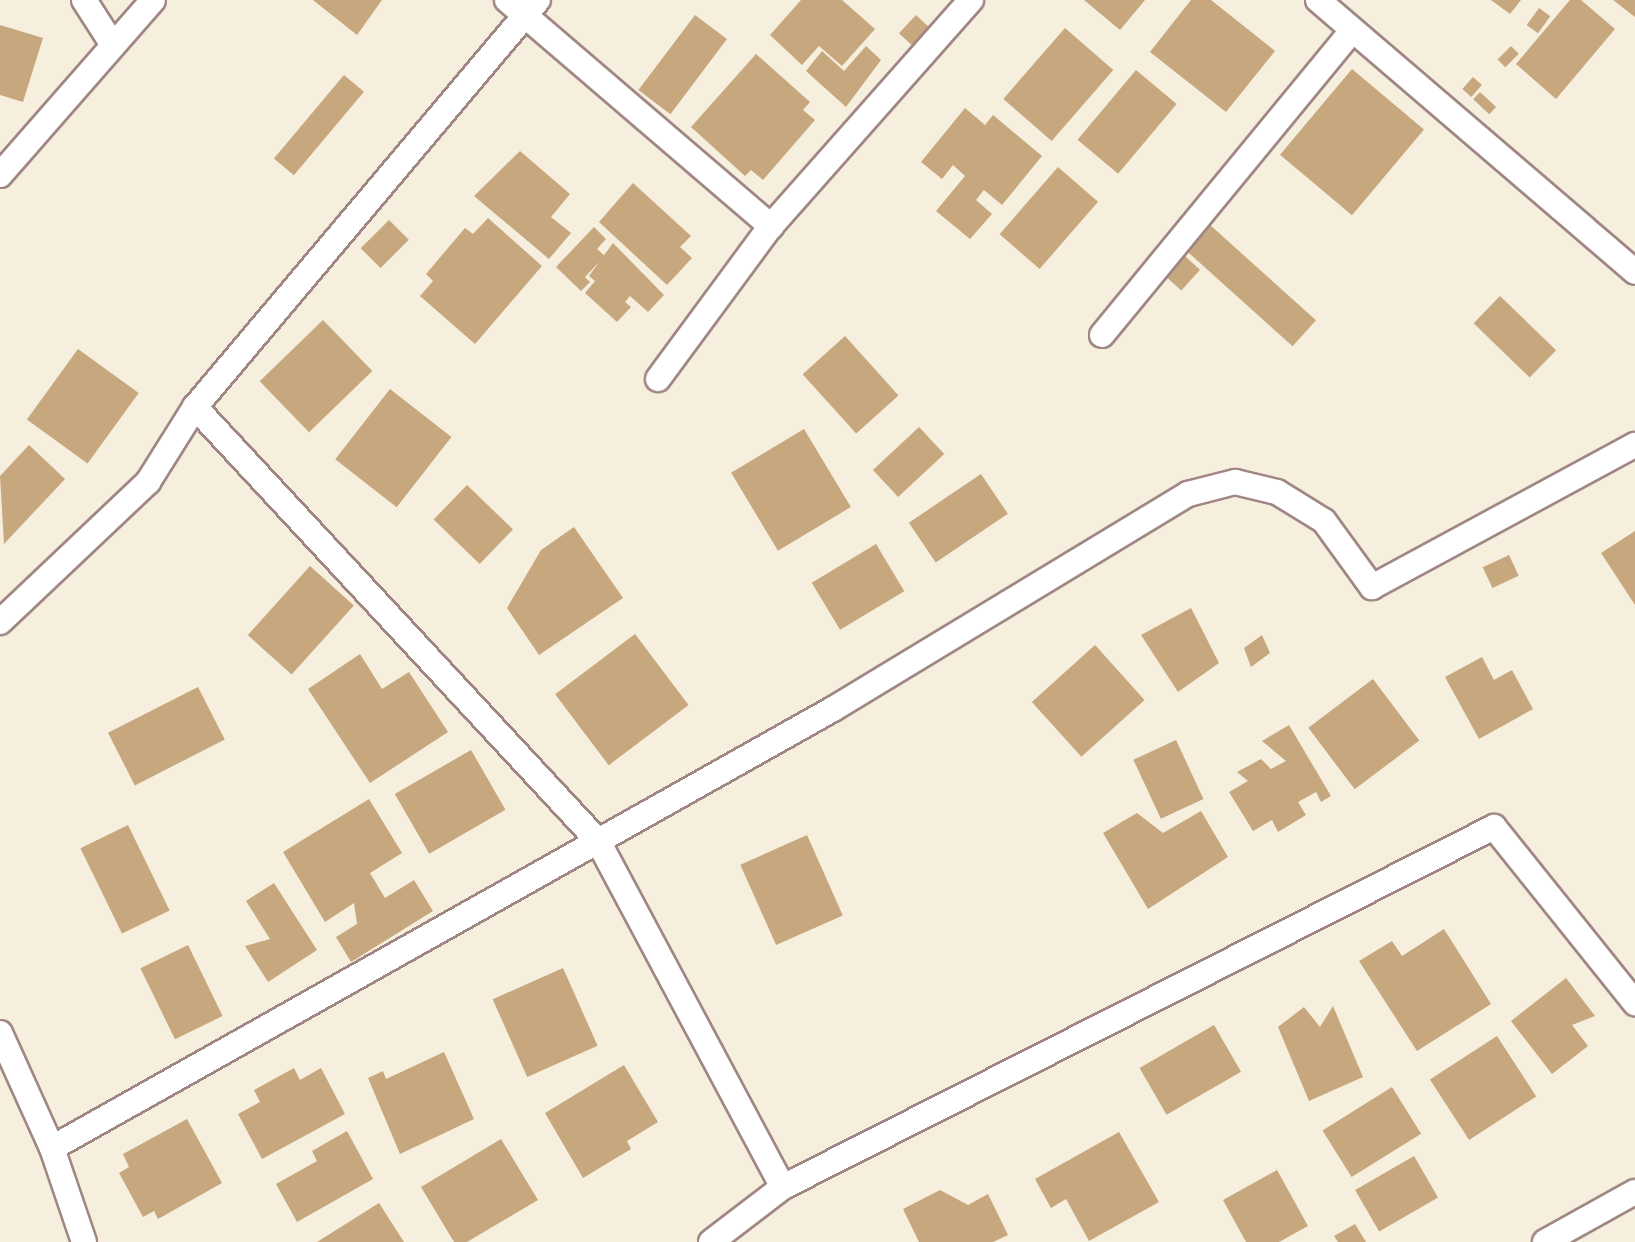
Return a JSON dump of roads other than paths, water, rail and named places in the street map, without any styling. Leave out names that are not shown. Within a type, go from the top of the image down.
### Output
[{"type":"street","points":[[84,0],[113,45]]},
{"type":"street","points":[[0,175],[153,0]]},
{"type":"street","points":[[658,379],[771,226],[971,0]]},
{"type":"street","points":[[1318,0],[1351,32],[1635,272]]},
{"type":"street","points":[[0,622],[148,482],[195,407],[523,4],[771,226]]},
{"type":"street","points":[[1102,335],[1351,32]]},
{"type":"street","points":[[195,407],[598,841],[783,1187]]},
{"type":"street","points":[[52,1148],[833,709],[1188,494],[1235,482],[1277,492],[1324,521],[1372,587],[1635,445]]},
{"type":"street","points":[[711,1242],[783,1187],[1494,827],[1635,1003]]},
{"type":"street","points":[[0,1033],[52,1148],[84,1242]]},
{"type":"street","points":[[1545,1242],[1635,1192]]}]
